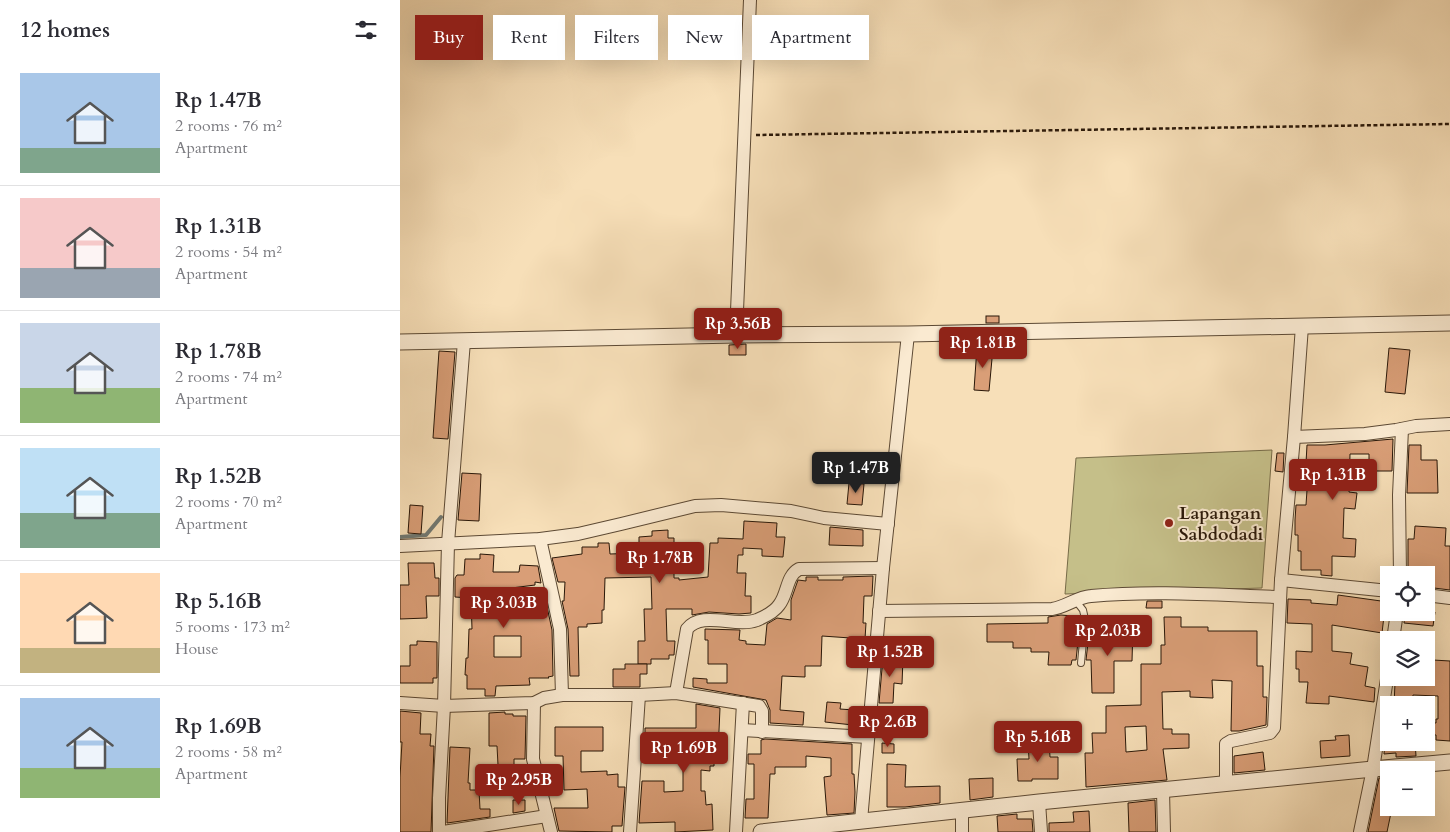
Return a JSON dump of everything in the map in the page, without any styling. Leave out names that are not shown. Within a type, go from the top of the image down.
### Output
[{"type":"street","points":[[736,335],[750,0]]},
{"type":"street","points":[[400,342],[1450,323]]},
{"type":"street","points":[[1226,784],[1226,744],[1231,741],[1270,733],[1274,728],[1281,580],[1302,326]]},
{"type":"street","points":[[856,825],[868,737],[883,568],[908,334]]},
{"type":"street","points":[[439,832],[448,543],[464,341]]},
{"type":"street","points":[[1294,437],[1365,434],[1416,426],[1450,424]]},
{"type":"street","points":[[1400,566],[1399,495],[1402,429]]},
{"type":"street","points":[[400,546],[540,539],[604,528],[695,506],[722,505],[791,511],[824,518],[888,524]]},
{"type":"street","points":[[540,539],[560,629],[562,695]]},
{"type":"street","points":[[676,693],[686,629],[691,623],[702,620],[742,622],[756,620],[779,606],[784,598],[791,576],[794,571],[799,569],[883,568]]},
{"type":"street","points":[[1281,580],[1380,590]]},
{"type":"street","points":[[879,611],[1052,609],[1067,606],[1076,600],[1088,596],[1131,593],[1280,597]]},
{"type":"street","points":[[1435,596],[1450,598]]},
{"type":"street","points":[[1360,832],[1373,768],[1386,686]]},
{"type":"street","points":[[400,703],[444,706],[534,703],[544,698],[562,695],[676,693],[757,705],[761,708],[762,732]]},
{"type":"street","points":[[630,832],[639,695]]},
{"type":"street","points":[[534,703],[534,759],[551,832]]},
{"type":"street","points":[[736,832],[743,703]]},
{"type":"street","points":[[742,730],[868,737]]},
{"type":"street","points":[[761,832],[856,825],[1040,802],[1163,791],[1373,768],[1450,762]]},
{"type":"street","points":[[1163,791],[1164,832]]},
{"type":"street","points":[[1040,802],[1041,832]]},
{"type":"street","points":[[962,812],[962,832]]},
{"type":"street","points":[[443,832],[547,816]]},
{"type":"lane","points":[[1076,600],[1083,610],[1085,619],[1081,663]]},
{"type":"path","points":[[744,135],[1450,124]]},
{"type":"shaded area","name":"Lapangan Sabdodadi","points":[[1272,450],[1262,588],[1065,594],[1076,458]]},
{"type":"building","points":[[986,316],[999,316],[999,323],[986,323]]},
{"type":"building","points":[[746,344],[746,355],[729,355],[729,345]]},
{"type":"building","points":[[977,347],[993,348],[989,391],[974,390]]},
{"type":"building","points":[[1389,348],[1410,350],[1405,394],[1385,392]]},
{"type":"building","points":[[439,351],[455,352],[448,439],[433,438]]},
{"type":"building","points":[[1393,439],[1392,471],[1369,471],[1369,454],[1350,454],[1349,492],[1357,493],[1355,509],[1344,508],[1343,538],[1356,539],[1355,557],[1332,556],[1332,576],[1321,575],[1321,570],[1301,570],[1301,551],[1298,551],[1298,535],[1295,535],[1295,520],[1296,505],[1306,505],[1307,490],[1309,490],[1310,463],[1306,463],[1307,445]]},
{"type":"building","points":[[1409,445],[1421,445],[1421,460],[1437,460],[1438,493],[1407,493]]},
{"type":"building","points":[[1277,453],[1284,453],[1283,472],[1275,471]]},
{"type":"building","points":[[462,473],[481,474],[479,521],[458,520]]},
{"type":"building","points":[[849,483],[864,484],[862,505],[847,504]]},
{"type":"building","points":[[410,505],[423,506],[421,534],[408,533]]},
{"type":"building","points":[[744,521],[777,523],[776,537],[785,537],[783,557],[762,556],[762,549],[743,548],[743,555],[738,555],[737,573],[746,573],[745,596],[751,596],[751,613],[709,612],[692,615],[692,609],[666,609],[667,641],[675,641],[674,655],[669,655],[669,659],[651,659],[651,664],[638,664],[638,641],[645,641],[644,609],[652,609],[651,577],[605,578],[602,623],[578,627],[579,676],[570,676],[568,629],[562,601],[564,601],[565,582],[558,582],[552,558],[582,554],[582,547],[598,547],[598,543],[609,543],[610,554],[639,553],[639,537],[652,536],[652,531],[668,530],[668,538],[674,538],[674,578],[679,578],[679,580],[708,577],[710,543],[718,543],[718,538],[743,539]]},
{"type":"building","points":[[1415,526],[1446,528],[1445,546],[1450,546],[1450,590],[1435,588],[1435,566],[1408,566],[1408,539],[1414,539]]},
{"type":"building","points":[[830,527],[863,530],[863,546],[829,545]]},
{"type":"building","points":[[480,554],[494,555],[493,572],[519,572],[520,565],[538,566],[541,583],[535,582],[535,585],[488,591],[489,603],[546,602],[552,630],[553,676],[549,678],[529,678],[530,685],[496,686],[495,696],[485,696],[485,689],[467,689],[467,675],[465,675],[466,658],[468,658],[469,629],[472,629],[471,598],[455,597],[455,578],[457,575],[464,575],[465,559],[480,559]],"holes":[[[494,636],[521,636],[521,657],[494,657]]]},
{"type":"building","points":[[408,563],[434,563],[435,578],[439,578],[439,596],[426,596],[427,618],[400,619],[400,585],[409,585]]},
{"type":"building","points":[[873,576],[872,596],[864,596],[863,623],[866,623],[865,639],[822,636],[821,666],[805,666],[805,677],[782,676],[780,710],[804,712],[803,725],[770,723],[770,710],[766,700],[693,687],[693,678],[707,679],[707,683],[727,683],[727,664],[708,664],[708,640],[705,640],[705,629],[740,630],[739,640],[746,641],[746,644],[765,645],[767,624],[777,618],[791,620],[791,600],[798,580],[806,581],[806,577],[818,577],[818,580],[843,580],[843,577]]},
{"type":"building","points":[[1338,595],[1380,601],[1380,621],[1383,621],[1382,631],[1380,633],[1332,625],[1332,651],[1352,653],[1350,664],[1368,667],[1365,686],[1375,688],[1374,702],[1329,696],[1329,704],[1306,703],[1308,682],[1299,682],[1299,669],[1296,669],[1296,651],[1312,652],[1312,624],[1287,623],[1288,599],[1311,600],[1311,603],[1337,605]]},
{"type":"building","points":[[1147,601],[1162,601],[1162,608],[1146,608]]},
{"type":"building","points":[[1073,616],[1073,623],[1080,623],[1076,660],[1072,660],[1071,665],[1048,665],[1049,652],[1031,652],[1031,648],[1013,648],[1013,642],[987,642],[987,624],[1048,623],[1048,617]]},
{"type":"building","points":[[1164,617],[1181,617],[1181,627],[1208,627],[1208,631],[1257,631],[1257,666],[1263,666],[1263,697],[1267,697],[1266,725],[1231,731],[1232,681],[1212,680],[1213,698],[1190,697],[1190,691],[1162,692],[1163,729],[1172,729],[1172,734],[1189,734],[1189,748],[1163,749],[1167,780],[1086,787],[1085,753],[1093,753],[1092,733],[1106,733],[1106,706],[1141,705],[1141,664],[1161,664],[1161,645],[1165,645]],"holes":[[[1146,726],[1147,750],[1126,752],[1125,727]]]},
{"type":"building","points":[[1404,621],[1434,621],[1433,626],[1404,623]]},
{"type":"building","points":[[1117,625],[1133,626],[1132,661],[1114,661],[1114,693],[1092,693],[1091,660],[1086,660],[1089,634],[1117,635]]},
{"type":"building","points":[[417,641],[437,642],[437,678],[433,678],[433,683],[400,683],[400,666],[410,666],[410,645],[417,645]]},
{"type":"building","points":[[883,657],[903,658],[902,684],[894,683],[893,703],[879,703]]},
{"type":"building","points":[[1435,660],[1450,661],[1450,741],[1436,740],[1435,723],[1436,719],[1438,719],[1438,696],[1394,696],[1395,686],[1435,686]]},
{"type":"building","points":[[625,664],[647,664],[647,674],[640,674],[640,687],[613,687],[613,669],[625,669]]},
{"type":"building","points":[[827,702],[841,703],[840,709],[854,710],[853,725],[825,722]]},
{"type":"building","points":[[696,704],[720,708],[718,753],[723,753],[723,763],[714,762],[714,766],[710,766],[710,771],[701,770],[701,791],[705,791],[706,805],[712,804],[713,830],[675,832],[675,822],[639,823],[642,781],[664,781],[664,792],[683,791],[683,754],[674,754],[675,749],[652,749],[652,743],[645,743],[645,728],[696,728]]},
{"type":"building","points":[[400,711],[421,713],[420,734],[431,734],[430,746],[434,746],[431,832],[400,832],[402,742],[400,742]]},
{"type":"building","points":[[505,712],[505,714],[513,714],[513,716],[526,716],[525,759],[514,759],[514,765],[498,765],[497,746],[489,746],[489,713]]},
{"type":"building","points":[[555,727],[603,727],[603,751],[581,751],[581,772],[607,771],[607,775],[618,774],[618,787],[625,787],[622,826],[612,826],[612,832],[559,831],[554,808],[588,808],[587,789],[564,790],[563,756],[555,756]]},
{"type":"building","points":[[1349,735],[1350,756],[1321,758],[1320,741],[1336,740],[1335,736]]},
{"type":"building","points":[[761,740],[852,744],[852,774],[854,774],[855,792],[854,813],[827,815],[824,777],[831,776],[831,758],[806,756],[806,767],[775,767],[775,774],[770,774],[768,818],[745,818],[746,799],[754,799],[754,764],[748,764],[748,754],[761,754]]},
{"type":"building","points":[[1049,740],[1050,757],[1058,757],[1058,779],[1018,781],[1017,759],[1029,759],[1028,742]]},
{"type":"building","points":[[882,743],[894,744],[894,753],[882,753]]},
{"type":"building","points":[[450,747],[470,748],[468,783],[470,783],[470,790],[479,790],[480,809],[490,809],[490,817],[447,823]]},
{"type":"building","points":[[1384,751],[1416,751],[1416,756],[1396,757],[1396,753],[1384,754]]},
{"type":"building","points":[[1263,752],[1265,770],[1234,773],[1234,756]]},
{"type":"building","points":[[887,764],[906,765],[905,787],[940,786],[940,803],[887,807]]},
{"type":"building","points":[[993,778],[993,797],[970,800],[969,779]]},
{"type":"building","points":[[1379,778],[1380,816],[1390,816],[1387,832],[1368,832]]},
{"type":"building","points":[[513,800],[525,800],[525,811],[513,813]]},
{"type":"building","points":[[1155,800],[1156,832],[1129,832],[1128,803]]},
{"type":"building","points":[[1089,811],[1090,832],[1049,832],[1049,823],[1074,822],[1073,812]]},
{"type":"building","points":[[1017,814],[1017,819],[1032,819],[1033,832],[998,832],[997,816]]},
{"type":"waterway","points":[[400,537],[426,535],[441,517]]},
{"type":"place","name":"Lapangan Sabdodadi","points":[[1169,523]]}]
